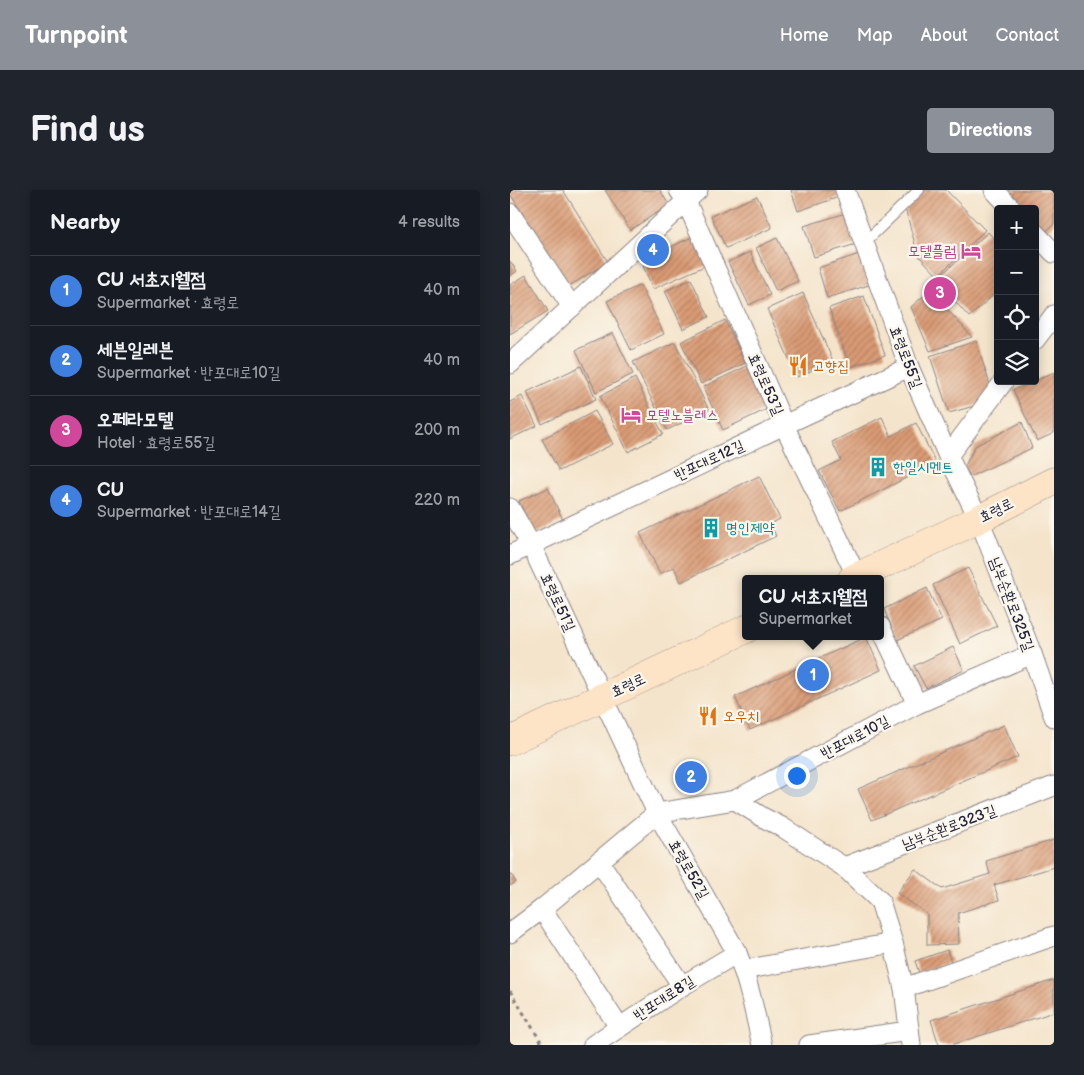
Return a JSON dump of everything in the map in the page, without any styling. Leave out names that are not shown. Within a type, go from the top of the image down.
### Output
[{"type":"main road","name":"효령로","points":[[861,575],[1054,482]]},
{"type":"main road","name":"효령로","points":[[510,741],[742,631]]},
{"type":"street","name":"효령로55길","points":[[845,190],[909,367],[948,456],[979,519]]},
{"type":"street","points":[[994,190],[1008,205]]},
{"type":"street","points":[[510,364],[572,307],[688,194]]},
{"type":"street","name":"효령로53길","points":[[688,194],[784,425],[854,575]]},
{"type":"street","points":[[510,213],[572,307]]},
{"type":"street","points":[[1039,238],[1054,253]]},
{"type":"street","points":[[1039,335],[1054,315]]},
{"type":"street","name":"반포대로12길","points":[[510,555],[909,367]]},
{"type":"street","points":[[948,456],[1001,385]]},
{"type":"street","name":"효령로51길","points":[[510,508],[531,545],[603,698]]},
{"type":"street","name":"남부순환로325길","points":[[979,519],[1032,654],[1054,717]]},
{"type":"street","points":[[884,634],[917,704]]},
{"type":"street","name":"반포대로10길","points":[[657,813],[735,800],[917,704],[1032,654]]},
{"type":"street","name":"효령로52길","points":[[603,698],[657,813],[740,961],[752,996],[762,1045]]},
{"type":"street","name":"남부순환로323길","points":[[844,867],[1054,786]]},
{"type":"street","points":[[735,800],[782,827],[844,867],[880,901],[893,943],[904,988],[910,1038],[809,1045]]},
{"type":"street","points":[[510,933],[542,909],[657,813]]},
{"type":"street","points":[[599,861],[682,986]]},
{"type":"street","points":[[542,909],[619,1027]]},
{"type":"street","points":[[904,988],[1054,936]]},
{"type":"street","points":[[740,961],[893,943]]},
{"type":"street","name":"반포대로8길","points":[[592,1045],[682,986],[740,961]]},
{"type":"lane","points":[[864,243],[919,190]]},
{"type":"path","points":[[510,991],[543,1045]]},
{"type":"building","points":[[510,190],[563,190],[608,262],[569,286],[510,194]]},
{"type":"building","points":[[605,190],[660,190],[669,205],[630,230]]},
{"type":"building","points":[[791,190],[836,190],[839,197],[798,211]]},
{"type":"building","points":[[924,190],[946,190],[985,230],[938,276],[918,255],[905,208]]},
{"type":"building","points":[[1004,190],[1054,190],[1054,224],[1045,233],[1039,227],[1039,205],[1018,205]]},
{"type":"building","points":[[757,196],[772,228],[726,248],[711,216]]},
{"type":"building","points":[[846,213],[856,244],[814,257],[804,226]]},
{"type":"building","points":[[988,232],[994,239],[994,295],[969,317],[936,280]]},
{"type":"building","points":[[696,235],[709,264],[653,289],[643,266],[662,257],[660,252]]},
{"type":"building","points":[[777,238],[798,281],[776,291],[756,248]]},
{"type":"building","points":[[750,252],[770,295],[749,305],[728,262]]},
{"type":"building","points":[[859,254],[869,285],[827,298],[818,268]]},
{"type":"building","points":[[510,261],[517,271],[510,276]]},
{"type":"building","points":[[526,275],[548,311],[510,334],[510,285]]},
{"type":"building","points":[[691,279],[709,317],[683,329],[665,291]]},
{"type":"building","points":[[640,285],[664,334],[631,350],[607,301]]},
{"type":"building","points":[[930,290],[972,337],[930,351],[911,307]]},
{"type":"building","points":[[803,293],[833,361],[797,377],[767,309]]},
{"type":"building","points":[[864,296],[885,355],[850,367],[829,308]]},
{"type":"building","points":[[725,320],[745,363],[701,384],[681,342]]},
{"type":"building","points":[[613,333],[633,374],[596,392],[576,350]]},
{"type":"building","points":[[976,341],[991,388],[981,404],[949,413],[930,356]]},
{"type":"building","points":[[675,342],[709,410],[667,430],[633,362]]},
{"type":"building","points":[[581,366],[596,399],[542,424],[527,392]]},
{"type":"building","points":[[747,366],[767,409],[723,430],[703,387]]},
{"type":"building","points":[[1054,372],[1054,433],[1037,441],[1013,390],[1025,385],[1039,385],[1039,379]]},
{"type":"building","points":[[635,378],[663,434],[628,452],[600,396]]},
{"type":"building","points":[[522,396],[537,426],[510,439],[510,402]]},
{"type":"building","points":[[595,411],[613,444],[559,471],[542,439]]},
{"type":"building","name":"한일시멘트","points":[[882,417],[891,436],[916,423],[936,463],[840,511],[819,471],[841,460],[832,442]]},
{"type":"building","points":[[1022,422],[1032,448],[971,476],[964,468],[975,446]]},
{"type":"building","name":"명인제약","points":[[759,476],[780,519],[770,524],[776,536],[681,582],[674,567],[660,574],[640,533]]},
{"type":"building","points":[[548,488],[563,520],[534,534],[519,501]]},
{"type":"building","points":[[968,568],[997,626],[960,644],[933,585]]},
{"type":"building","points":[[927,588],[942,620],[897,640],[884,609]]},
{"type":"building","points":[[859,640],[867,640],[881,670],[750,730],[735,697]]},
{"type":"building","points":[[953,647],[964,670],[926,688],[914,666]]},
{"type":"building","points":[[1004,725],[1018,757],[872,820],[858,789]]},
{"type":"building","points":[[1054,840],[1054,867],[994,885],[999,900],[958,913],[959,944],[927,945],[927,914],[897,893],[915,869],[942,889],[990,874],[986,861]]},
{"type":"building","points":[[510,873],[516,882],[510,886]]},
{"type":"building","points":[[947,950],[951,962],[919,973],[915,961]]},
{"type":"building","points":[[1054,980],[1054,1012],[951,1045],[939,1045],[931,1020]]},
{"type":"place","name":"CU","points":[[653,250]]},
{"type":"place","name":"모텔플럼","points":[[971,251]]},
{"type":"place","name":"오페라모텔","points":[[940,293]]},
{"type":"place","name":"고향집","points":[[798,366]]},
{"type":"place","name":"모텔노블레스","points":[[631,415]]},
{"type":"place","name":"한일시멘트","points":[[878,467]]},
{"type":"place","name":"명인제약","points":[[711,528]]},
{"type":"place","name":"CU 서초지웰점","points":[[813,675]]},
{"type":"place","name":"오우치","points":[[708,716]]},
{"type":"place","name":"세븐일레븐","points":[[691,777]]}]
